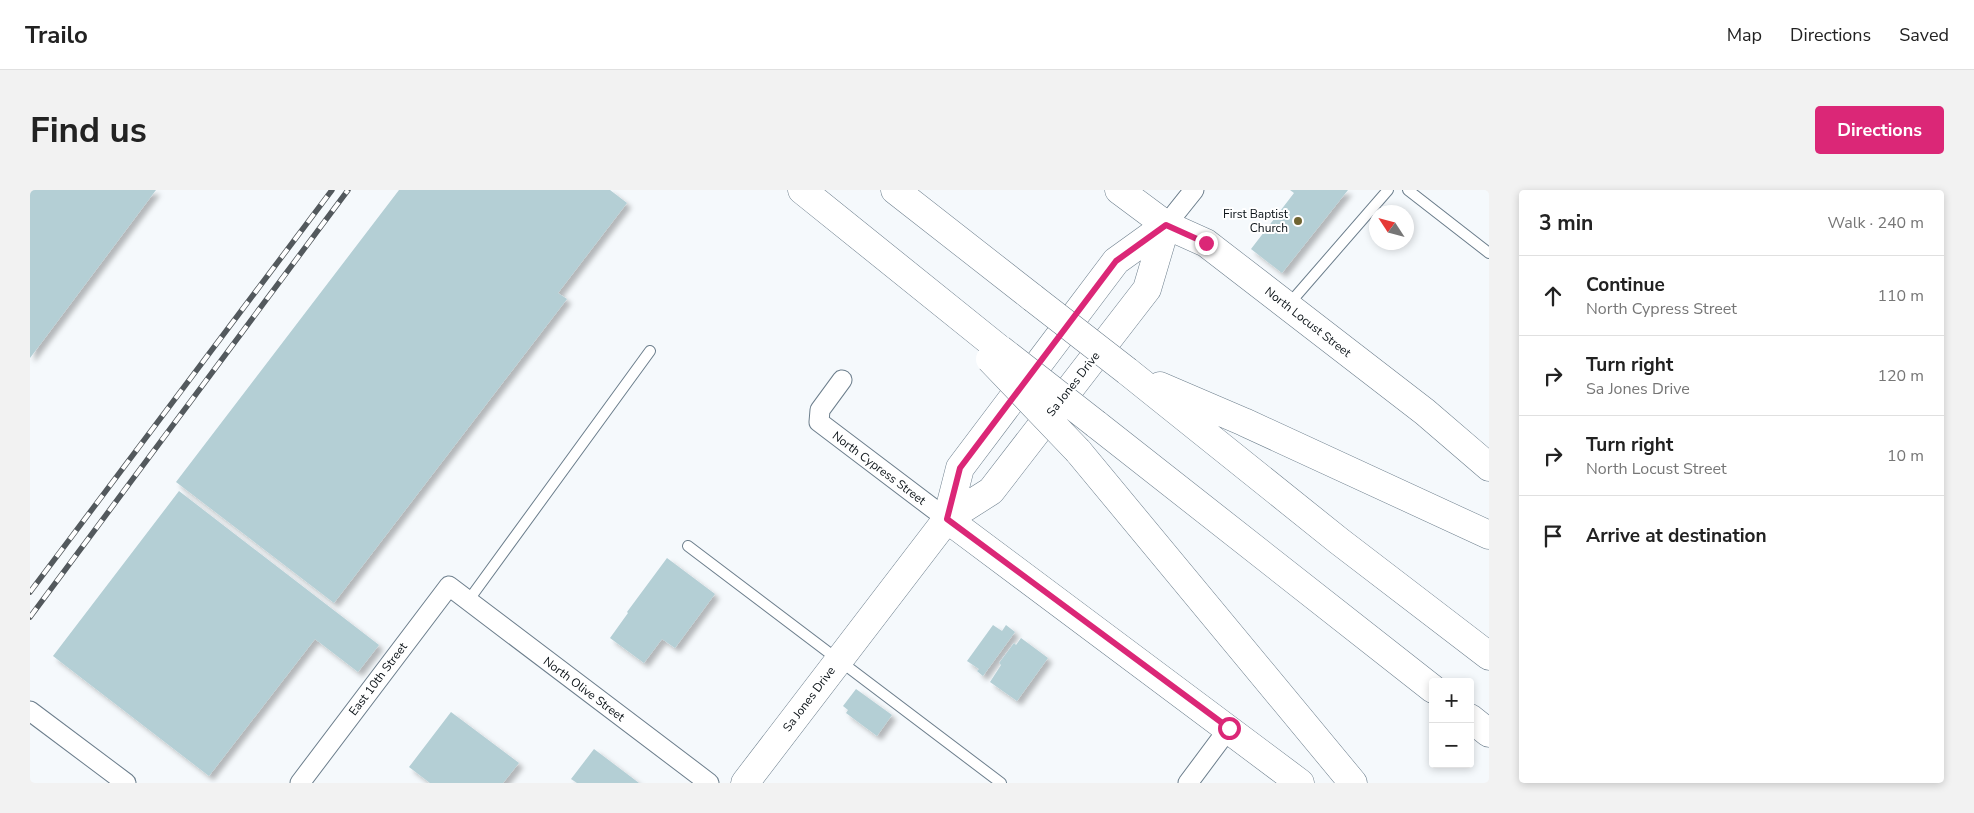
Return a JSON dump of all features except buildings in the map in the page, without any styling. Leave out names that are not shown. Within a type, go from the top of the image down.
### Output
[{"type":"main road","points":[[802,190],[940,300],[993,353],[1078,451],[1353,783]]},
{"type":"main road","points":[[895,190],[1127,371],[1339,541],[1489,656]]},
{"type":"main road","name":"North Locust Street","points":[[1119,190],[1166,225],[1206,243],[1424,412],[1489,467]]},
{"type":"main road","name":"Sa Jones Drive","points":[[947,519],[960,468],[1116,261],[1166,225]]},
{"type":"main road","name":"Sa Jones Drive","points":[[745,783],[947,519],[991,492],[1147,289],[1166,225]]},
{"type":"main road","points":[[993,353],[1096,424],[1429,686]]},
{"type":"main road","points":[[1127,371],[1244,422],[1489,535]]},
{"type":"main road","name":"North Cypress Street","points":[[947,519],[1229,728],[1300,783]]},
{"type":"main road","points":[[1474,721],[1489,733]]},
{"type":"street","name":"Sa Jones Drive","points":[[1166,225],[1194,190]]},
{"type":"street","name":"North Cypress Street","points":[[842,380],[820,410],[819,422],[947,519]]},
{"type":"street","name":"East 10th Street","points":[[300,783],[449,586],[464,598]]},
{"type":"street","name":"North Olive Street","points":[[464,598],[709,783]]},
{"type":"street","points":[[30,711],[126,783]]},
{"type":"street","points":[[1188,783],[1229,728]]},
{"type":"lane","points":[[1287,306],[1388,190]]},
{"type":"lane","points":[[1408,190],[1489,253]]},
{"type":"lane","points":[[464,598],[650,351]]},
{"type":"lane","points":[[688,546],[1001,783]]},
{"type":"railway","points":[[30,592],[332,190]]},
{"type":"railway","points":[[30,617],[348,190]]},
{"type":"place","name":"First Baptist Church","points":[[1298,221]]},
{"type":"route","points":[[1206,243],[1166,225],[1116,261],[960,468],[947,519],[1229,728]]}]
